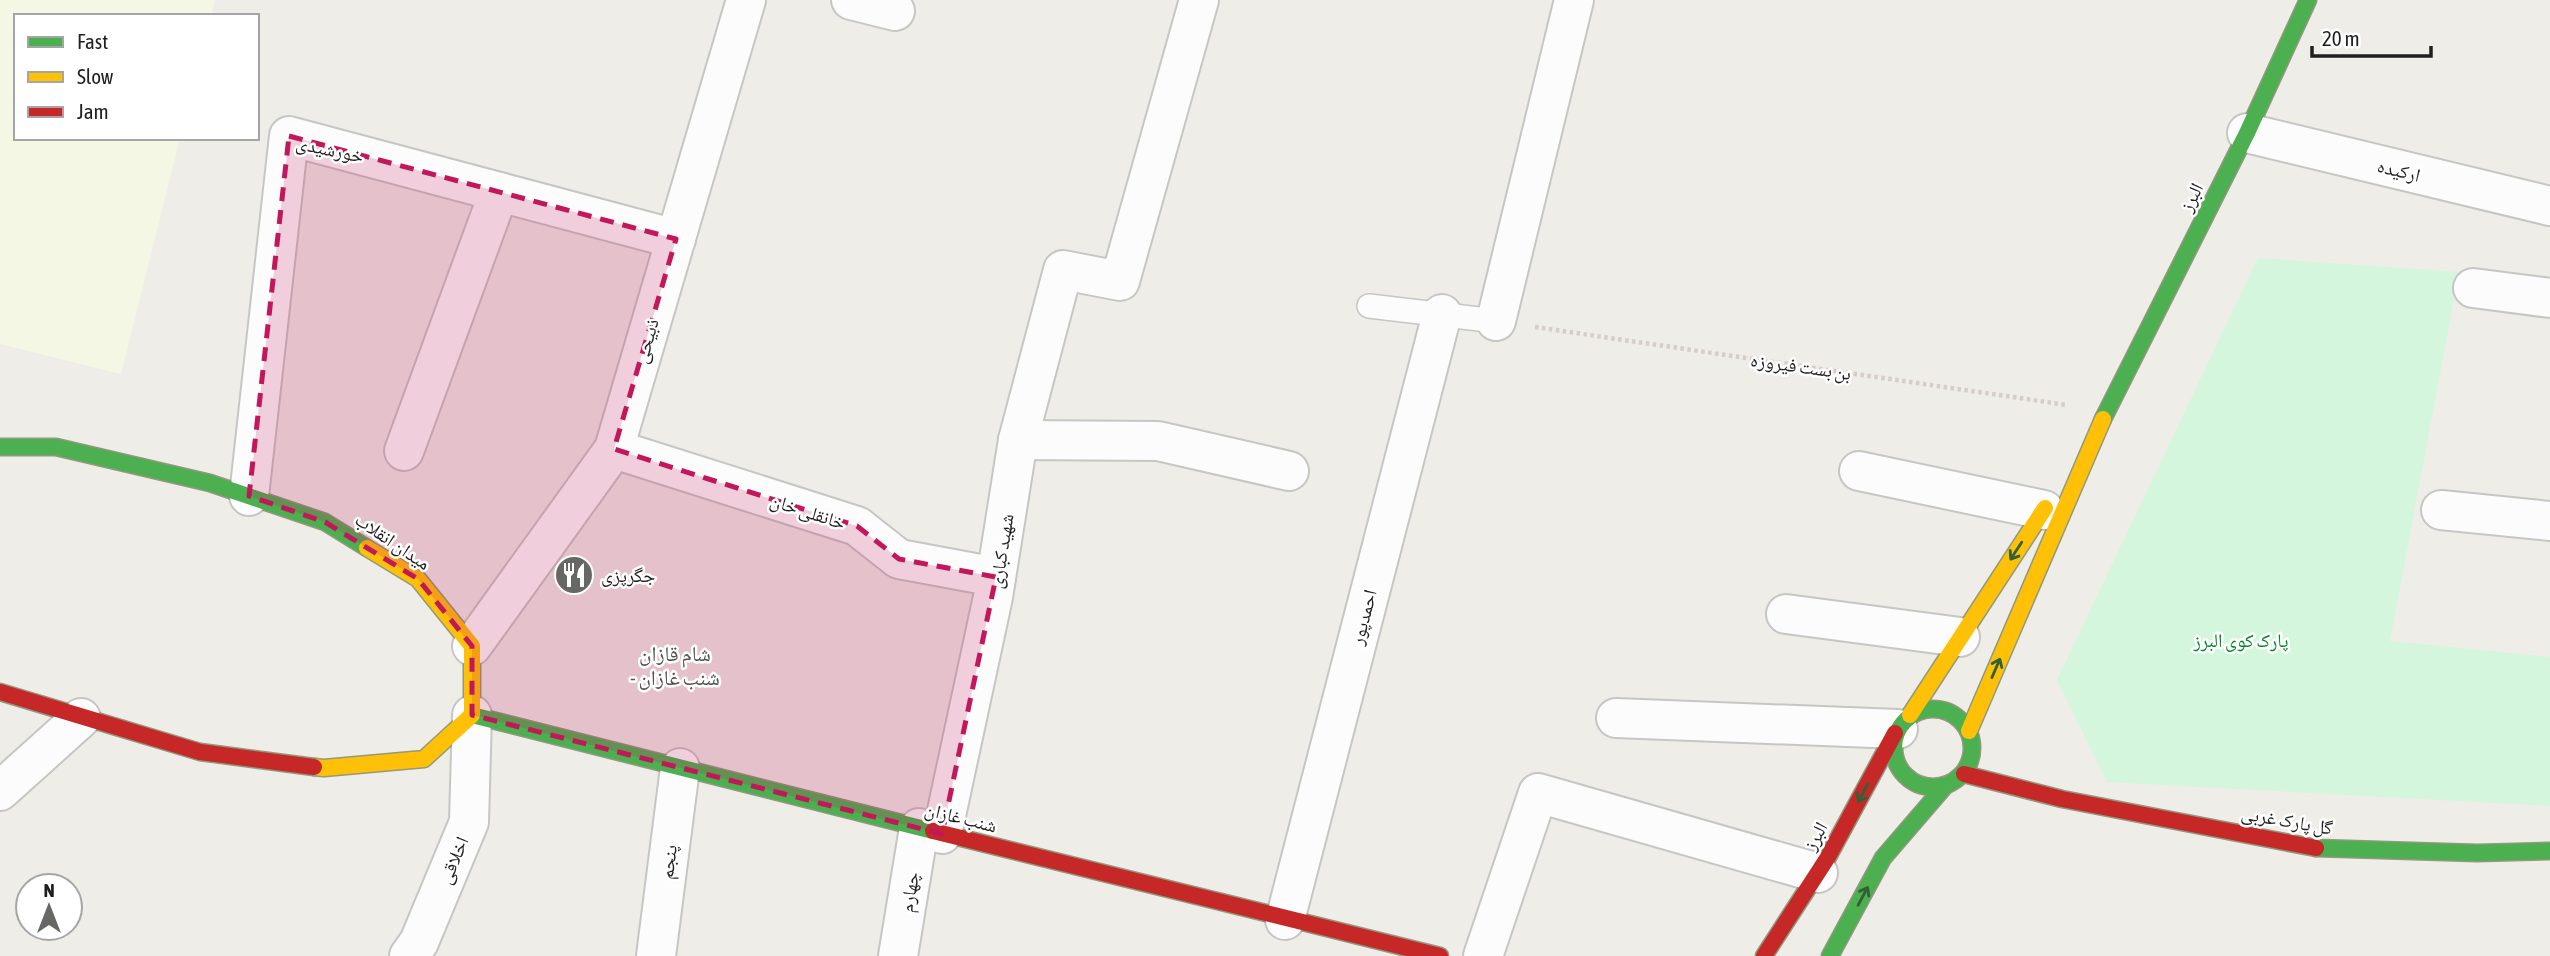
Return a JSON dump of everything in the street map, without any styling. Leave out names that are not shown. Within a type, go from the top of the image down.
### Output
[{"type":"main road","name":"البرز","points":[[1969,731],[2106,411],[2247,133],[2308,0]]},
{"type":"main road","name":"البرز","points":[[1764,956],[1818,873],[1901,725],[2044,510],[2106,411]]},
{"type":"main road","name":"میدان انقلاب","points":[[0,447],[55,447],[210,482],[326,522],[418,579],[472,646]]},
{"type":"main road","points":[[0,692],[200,752],[324,768],[424,759],[472,715],[472,646]]},
{"type":"main road","points":[[1830,956],[1883,858],[1945,786],[1984,758],[1969,731],[1954,713],[1931,708],[1901,725],[1893,755],[1903,775],[1923,787],[1945,786]]},
{"type":"main road","name":"شنب غازان","points":[[472,715],[1285,920],[1440,956]]},
{"type":"main road","name":"گل پارک غربی","points":[[1984,758],[2062,799]]},
{"type":"main road","name":"گل پارک غربی","points":[[1964,774],[2062,799],[2322,849],[2477,853],[2550,851]]},
{"type":"street","name":"ذبیحی","points":[[472,646],[614,449],[746,0]]},
{"type":"street","points":[[851,0],[895,11]]},
{"type":"street","name":"شهید کباری","points":[[931,831],[996,577],[1018,440],[1063,270],[1120,281],[1199,0]]},
{"type":"street","points":[[1496,321],[1574,0]]},
{"type":"street","name":"ارکیده","points":[[2247,133],[2550,206]]},
{"type":"street","name":"خورشیدی","points":[[249,496],[289,136],[676,239]]},
{"type":"street","points":[[404,451],[499,192]]},
{"type":"street","points":[[2473,288],[2550,298]]},
{"type":"street","name":"احمدپور","points":[[1285,920],[1442,314]]},
{"type":"street","points":[[1018,440],[1158,441],[1289,471]]},
{"type":"street","name":"خانقلی خان","points":[[614,449],[857,526],[900,559],[996,577]]},
{"type":"street","points":[[1859,471],[2044,510]]},
{"type":"street","points":[[2441,510],[2550,522]]},
{"type":"street","points":[[1786,614],[1960,637]]},
{"type":"street","name":"اخلاقی","points":[[409,956],[419,942],[469,822],[472,715]]},
{"type":"street","points":[[0,791],[81,718]]},
{"type":"street","points":[[1616,718],[1901,725]]},
{"type":"street","name":"پنجم","points":[[656,956],[680,768]]},
{"type":"street","points":[[1483,956],[1538,793],[1818,873]]},
{"type":"street","name":"چهارم","points":[[898,956],[931,831]]},
{"type":"lane","points":[[1368,306],[1496,321]]},
{"type":"path","name":"بن بست فیروزه","points":[[1496,321],[2106,411]]},
{"type":"highlighted area","points":[[289,136],[676,239],[614,449],[857,526],[899,559],[996,577],[942,834],[472,715],[472,646],[418,579],[325,522],[249,496]]},
{"type":"shaded area","points":[[0,0],[215,0],[212,14],[14,14],[14,140],[180,140],[121,374],[0,344]]},
{"type":"green space","name":"پارک کوی البرز","points":[[2258,258],[2459,272],[2390,641],[2550,657],[2550,806],[2107,782],[2057,680]]},
{"type":"traffic: fast","points":[[2103,419],[2247,133],[2308,0]]},
{"type":"traffic: fast","points":[[0,447],[56,447],[210,483],[325,522],[367,548]]},
{"type":"traffic: fast","points":[[1925,709],[1941,709],[1955,715],[1966,726],[1972,740],[1972,748],[1972,756],[1966,770],[1955,781],[1941,787],[1925,787],[1911,781],[1900,770],[1894,756],[1894,740],[1900,726],[1911,715],[1925,709]]},
{"type":"traffic: fast","points":[[472,715],[933,831]]},
{"type":"traffic: fast","points":[[1830,956],[1883,858],[1945,786]]},
{"type":"traffic: fast","points":[[2316,848],[2477,853],[2550,851]]},
{"type":"traffic: slow","points":[[1969,731],[2103,419]]},
{"type":"traffic: slow","points":[[1910,715],[2045,508]]},
{"type":"traffic: slow","points":[[314,767],[424,759],[472,715],[472,646],[418,579],[367,548]]},
{"type":"traffic: jam","points":[[0,692],[200,752],[314,767]]},
{"type":"traffic: jam","points":[[1764,956],[1828,857],[1895,733]]},
{"type":"traffic: jam","points":[[1964,774],[2062,799],[2316,848]]},
{"type":"traffic: jam","points":[[933,831],[1440,956]]},
{"type":"place","name":"جگرپزی","points":[[574,575]]},
{"type":"district","name":"شام قازان - شنب غازان","points":[[675,665]]}]
